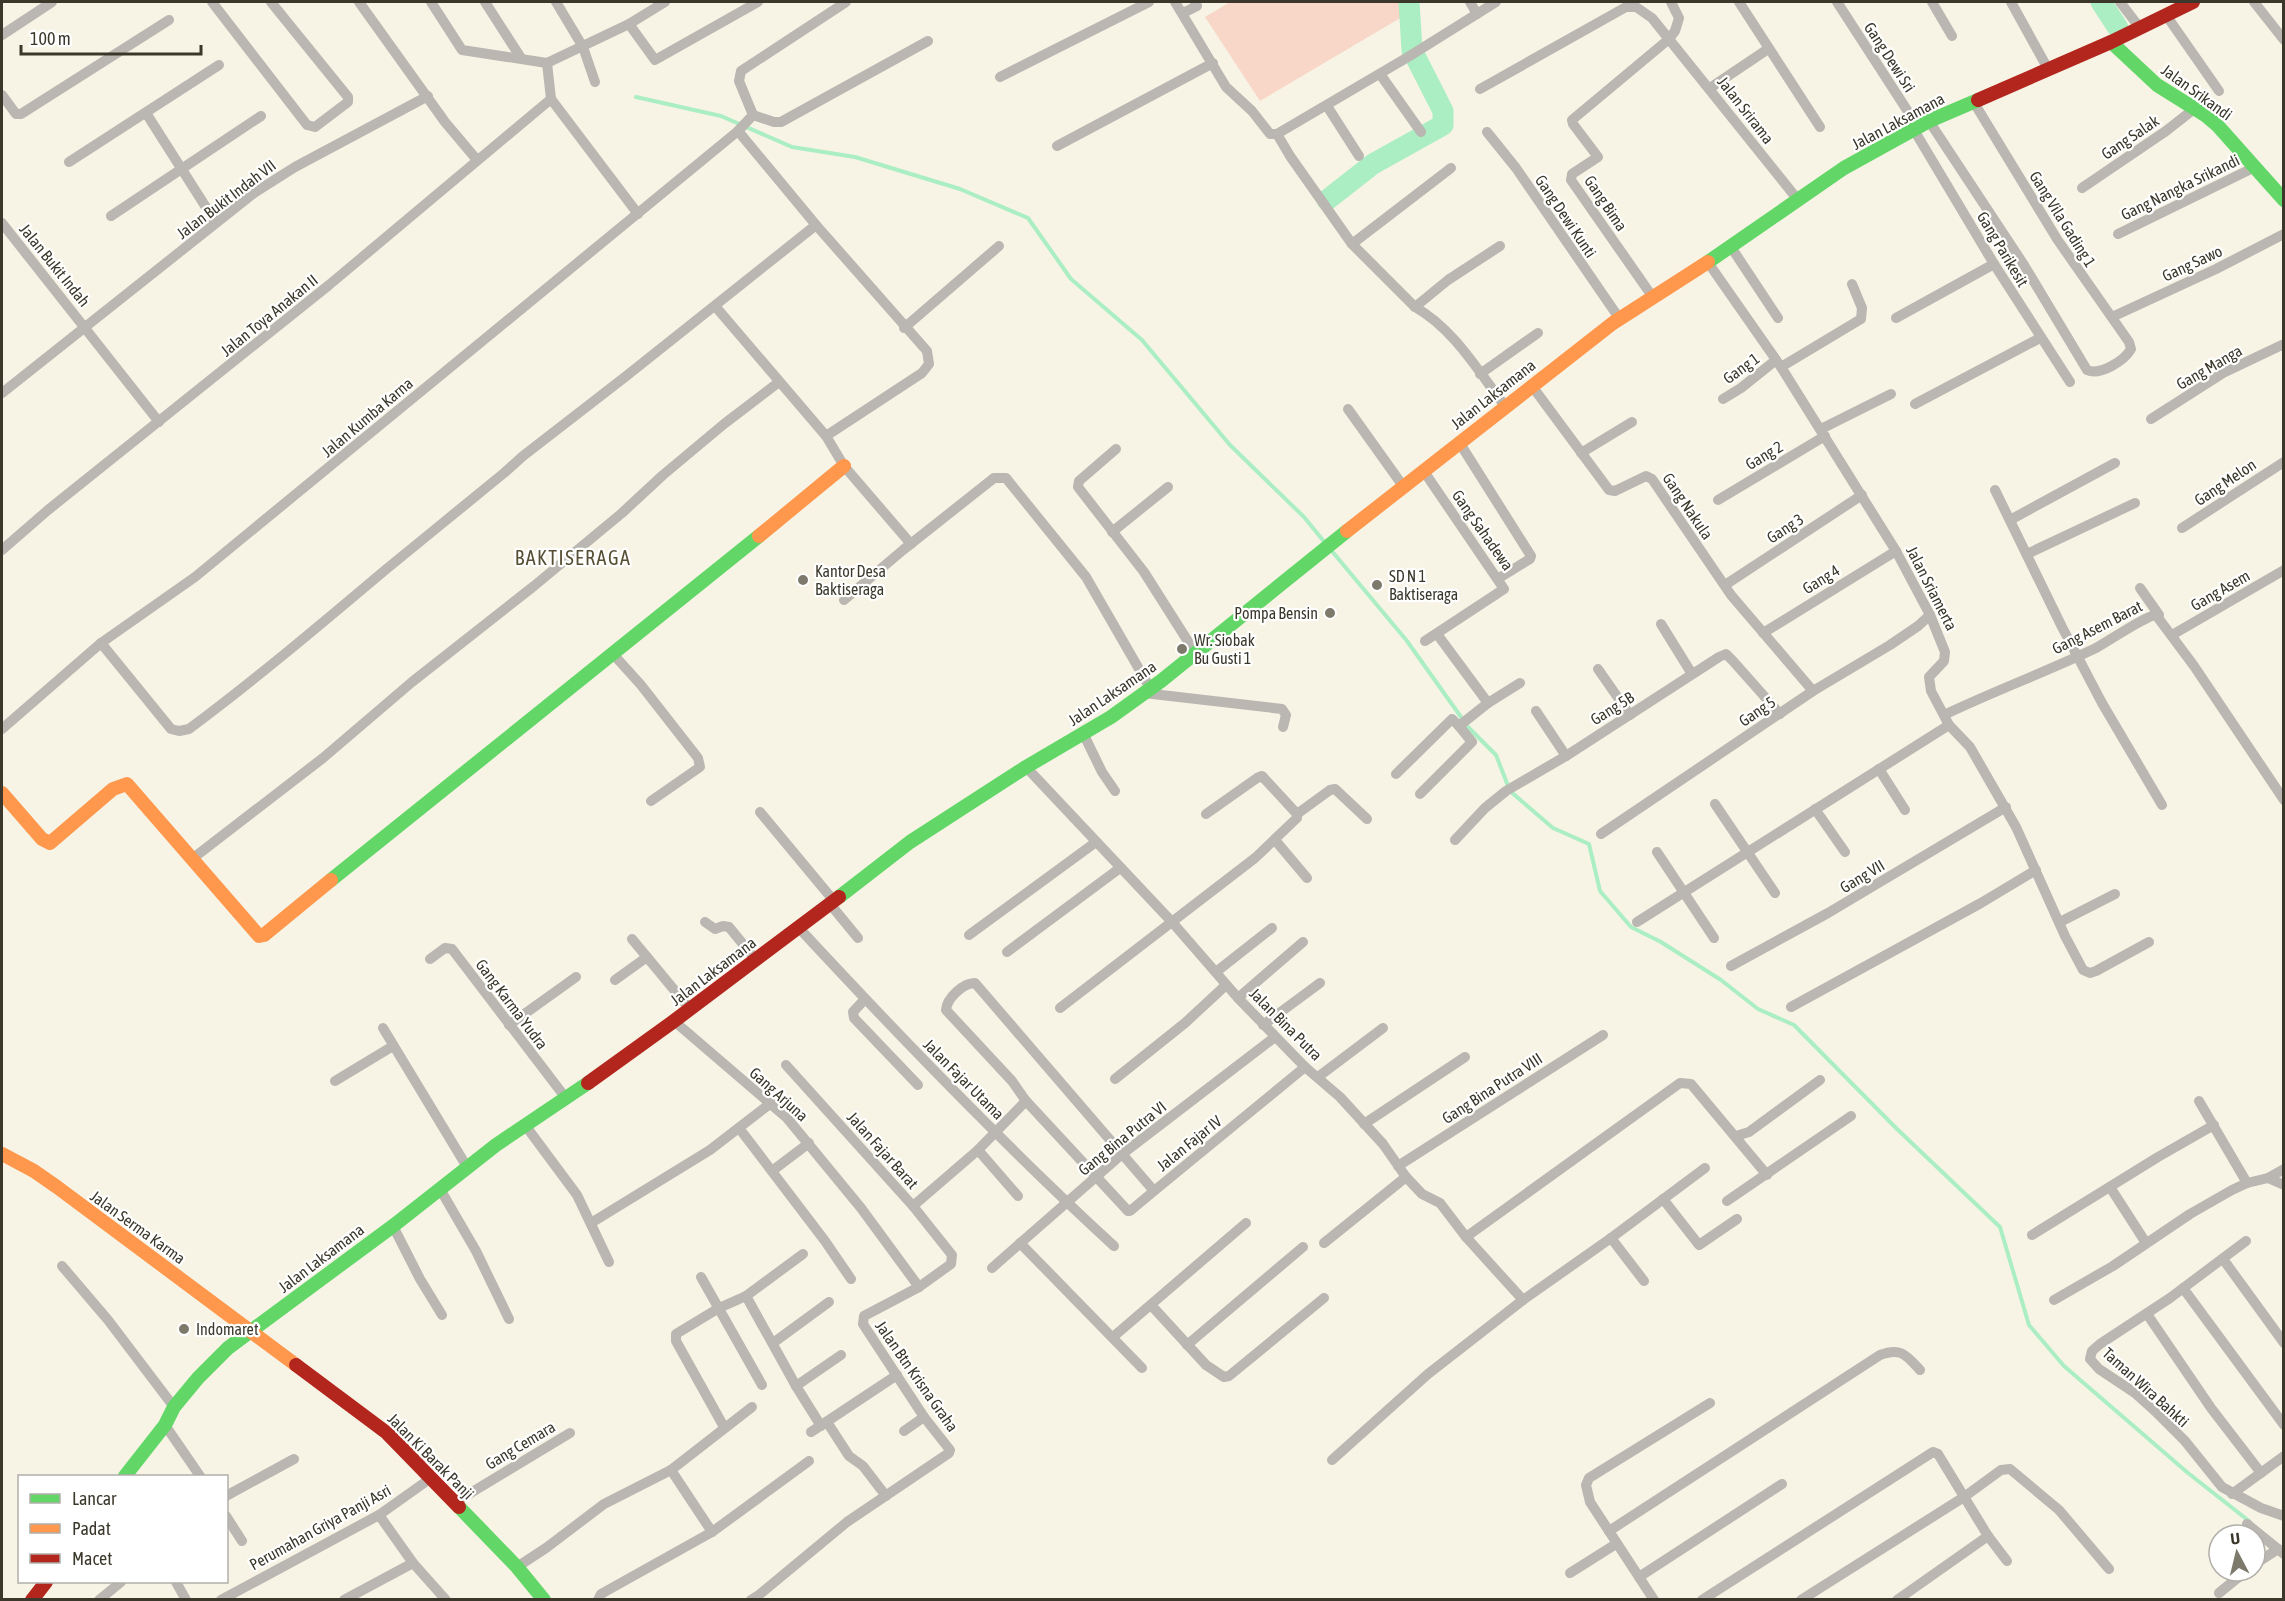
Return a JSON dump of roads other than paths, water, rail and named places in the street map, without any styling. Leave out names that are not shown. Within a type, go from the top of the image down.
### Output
[{"type":"main road","name":"Jalan Laksamana","points":[[126,1475],[165,1425],[174,1407],[220,1355],[393,1226],[467,1167],[674,1021],[910,842],[1083,734],[1147,691],[1423,470],[1619,318],[1731,247],[1844,168],[1920,126],[2110,42],[2140,28],[2173,8],[2193,2]]},
{"type":"main road","name":"Jalan Srikandi","points":[[2110,42],[2157,86],[2218,126],[2283,200]]},
{"type":"main road","points":[[2,793],[42,839],[50,843],[113,789],[127,784],[251,929],[259,936],[264,935],[708,579],[844,466]]},
{"type":"main road","name":"Jalan Serma Karma","points":[[2,1154],[34,1171],[57,1187],[187,1283],[249,1333]]},
{"type":"main road","name":"Jalan Ki Barak Panji","points":[[249,1333],[387,1433],[517,1567],[544,1599]]},
{"type":"main road","points":[[32,1599],[44,1583]]},
{"type":"street","points":[[2,35],[52,2]]},
{"type":"street","points":[[212,2],[307,125],[315,127],[348,102],[348,98],[271,2]]},
{"type":"street","points":[[359,2],[445,122],[477,159]]},
{"type":"street","points":[[432,2],[462,50],[547,63],[629,24],[665,2]]},
{"type":"street","points":[[485,2],[521,58]]},
{"type":"street","points":[[556,2],[584,47],[595,82]]},
{"type":"street","points":[[629,24],[655,60],[758,2]]},
{"type":"street","points":[[846,2],[741,71],[739,81],[750,118],[781,122],[928,41]]},
{"type":"street","points":[[1000,77],[1149,2]]},
{"type":"street","points":[[1175,2],[1226,87],[1252,111],[1270,134],[1277,134],[1327,106],[1496,2]]},
{"type":"street","points":[[1470,2],[1477,14]]},
{"type":"street","points":[[1669,39],[1675,31],[1679,18],[1671,2]]},
{"type":"street","points":[[1738,2],[1820,127]]},
{"type":"street","name":"Gang Dewi Sri","points":[[1837,2],[1868,52],[1920,126]]},
{"type":"street","points":[[1932,2],[1952,36]]},
{"type":"street","points":[[2011,2],[2048,69]]},
{"type":"street","points":[[2120,2],[2140,28]]},
{"type":"street","points":[[2254,2],[2283,40]]},
{"type":"street","points":[[1183,13],[1198,3]]},
{"type":"street","name":"Jalan Srirama","points":[[1480,89],[1626,7],[1636,7],[1652,18],[1798,200]]},
{"type":"street","points":[[2173,8],[2219,91]]},
{"type":"street","points":[[2,96],[16,114],[21,114],[170,20]]},
{"type":"street","name":"Gang Bima","points":[[1652,296],[1571,180],[1572,174],[1598,157],[1572,120],[1669,39]]},
{"type":"street","points":[[1710,88],[1768,49]]},
{"type":"street","points":[[547,63],[551,99],[638,214]]},
{"type":"street","points":[[1057,146],[1213,63]]},
{"type":"street","points":[[69,162],[219,65]]},
{"type":"street","points":[[1380,74],[1420,132]]},
{"type":"street","name":"Jalan Bukit Indah VII","points":[[2,393],[254,193],[295,167],[428,96]]},
{"type":"street","name":"Jalan Toya Anakan II","points":[[2,550],[48,510],[329,285],[551,99]]},
{"type":"street","name":"Gang Vila Gading 1","points":[[1920,126],[2024,265],[2087,370],[2093,372],[2110,366],[2130,351],[2129,342],[2057,239],[1973,101]]},
{"type":"street","points":[[1327,106],[1359,156]]},
{"type":"street","name":"Gang Salak","points":[[2082,188],[2166,131],[2194,109]]},
{"type":"street","points":[[146,113],[216,223]]},
{"type":"street","points":[[111,216],[261,116]]},
{"type":"street","name":"Jalan Kumba Karna","points":[[2,729],[101,643],[195,578],[638,214],[750,118]]},
{"type":"street","name":"Gang Parikesit","points":[[1920,126],[1994,264],[2070,382]]},
{"type":"street","points":[[738,130],[904,328],[927,351],[929,364],[927,368],[826,436]]},
{"type":"street","name":"Gang Dewi Kunti","points":[[1486,132],[1516,168],[1619,318]]},
{"type":"street","points":[[1277,134],[1352,244],[1415,307],[1427,314],[1452,336],[1505,406]]},
{"type":"street","name":"Gang Nangka Srikandi","points":[[2118,234],[2255,167]]},
{"type":"street","points":[[1352,244],[1451,168]]},
{"type":"street","name":"Jalan Bukit Indah","points":[[2,223],[159,422]]},
{"type":"street","points":[[101,643],[171,729],[179,731],[189,729],[240,691],[523,456],[816,225]]},
{"type":"street","name":"Gang Sawo","points":[[2112,317],[2216,269],[2283,234]]},
{"type":"street","points":[[904,328],[999,246]]},
{"type":"street","points":[[1415,307],[1448,280],[1500,246]]},
{"type":"street","points":[[1731,247],[1778,318]]},
{"type":"street","name":"Jalan Sriamerta","points":[[1707,261],[1779,363],[1896,551],[1930,615],[1945,652],[1944,662],[1929,677],[1928,683],[1946,720],[1970,747],[2006,807],[2077,960],[2086,973],[2096,971],[2149,942]]},
{"type":"street","points":[[1896,318],[1994,264]]},
{"type":"street","name":"Gang 1","points":[[1723,399],[1779,363],[1861,319],[1862,309],[1852,284]]},
{"type":"street","points":[[715,306],[826,436],[844,466],[911,544]]},
{"type":"street","points":[[1480,374],[1538,333]]},
{"type":"street","points":[[1915,404],[2040,338]]},
{"type":"street","name":"Gang Manga","points":[[2151,419],[2223,374],[2283,344]]},
{"type":"street","points":[[192,859],[323,758],[412,682],[613,521],[724,424],[779,382]]},
{"type":"street","name":"Gang Nakula","points":[[1532,386],[1605,486],[1612,491],[1646,476],[1652,479],[1725,585],[1813,691]]},
{"type":"street","name":"Gang 2","points":[[1718,500],[1823,433],[1891,394]]},
{"type":"street","points":[[1348,409],[1403,486]]},
{"type":"street","points":[[1581,453],[1632,422]]},
{"type":"street","points":[[1459,442],[1531,556],[1530,559],[1499,578]]},
{"type":"street","points":[[1116,449],[1079,481],[1078,485],[1144,572],[1196,654]]},
{"type":"street","name":"Gang Melon","points":[[2182,528],[2283,462]]},
{"type":"street","points":[[2010,520],[2115,463]]},
{"type":"street","name":"Gang Sahadewa","points":[[1423,470],[1504,586],[1503,592],[1425,641]]},
{"type":"street","points":[[844,600],[994,478],[1006,478],[1086,577],[1147,691],[1282,709],[1286,715],[1283,727]]},
{"type":"street","points":[[1112,532],[1168,487]]},
{"type":"street","points":[[1995,490],[2102,703],[2162,805]]},
{"type":"street","name":"Gang 3","points":[[1725,585],[1862,495]]},
{"type":"street","points":[[2027,554],[2135,503]]},
{"type":"street","name":"Gang 4","points":[[1763,633],[1896,551]]},
{"type":"street","name":"Gang Asem","points":[[2172,635],[2283,570]]},
{"type":"street","points":[[2140,588],[2158,615]]},
{"type":"street","name":"Gang 5","points":[[1601,834],[1813,691],[1890,645],[1930,615]]},
{"type":"street","name":"Gang Asem Barat","points":[[1636,922],[1879,769],[1946,720],[2005,686],[2078,657],[2126,632],[2150,616],[2158,615],[2283,800]]},
{"type":"street","points":[[1660,624],[1692,675]]},
{"type":"street","points":[[1437,634],[1488,703]]},
{"type":"street","points":[[613,654],[641,685],[699,760],[699,767],[651,801]]},
{"type":"street","name":"Gang 5B","points":[[1455,840],[1485,808],[1510,788],[1566,756],[1726,654],[1780,714]]},
{"type":"street","points":[[1598,669],[1630,715]]},
{"type":"street","points":[[1459,726],[1488,703],[1520,683]]},
{"type":"street","points":[[1536,711],[1566,756]]},
{"type":"street","points":[[1396,774],[1452,719],[1472,742],[1420,794]]},
{"type":"street","points":[[1083,734],[1102,772],[1115,791]]},
{"type":"street","name":"Jalan Bina Putra","points":[[1026,768],[1172,922],[1226,985],[1275,1037],[1318,1077],[1383,1144],[1406,1177],[1422,1194],[1440,1203],[1466,1237],[1523,1300]]},
{"type":"street","points":[[1879,769],[1905,810]]},
{"type":"street","points":[[1206,814],[1262,776],[1297,814]]},
{"type":"street","points":[[1060,1008],[1255,858],[1297,818],[1297,814],[1330,790],[1335,789],[1367,819]]},
{"type":"street","points":[[1715,804],[1775,893]]},
{"type":"street","name":"Gang VII","points":[[1731,966],[1828,913],[2006,807]]},
{"type":"street","points":[[1815,809],[1845,852]]},
{"type":"street","points":[[760,812],[858,938]]},
{"type":"street","points":[[1275,840],[1307,878]]},
{"type":"street","points":[[969,935],[1096,842]]},
{"type":"street","points":[[1657,852],[1714,938]]},
{"type":"street","points":[[1007,952],[1120,868]]},
{"type":"street","points":[[1791,1007],[1981,903],[2036,870]]},
{"type":"street","points":[[2060,922],[2115,894]]},
{"type":"street","points":[[705,922],[715,929],[723,926],[729,927],[756,960]]},
{"type":"street","name":"Jalan Fajar Utama","points":[[799,928],[865,999],[1067,1203],[1114,1246]]},
{"type":"street","points":[[1216,972],[1272,928]]},
{"type":"street","points":[[632,939],[690,1009]]},
{"type":"street","points":[[1238,998],[1303,942]]},
{"type":"street","name":"Gang Karma Yudra","points":[[430,959],[445,948],[452,949],[565,1097]]},
{"type":"street","points":[[615,980],[647,957]]},
{"type":"street","points":[[509,1025],[576,977]]},
{"type":"street","points":[[1095,1177],[1026,1101],[1012,1081],[946,1010],[950,998],[968,984],[975,983],[1154,1191]]},
{"type":"street","points":[[1263,1024],[1320,983]]},
{"type":"street","points":[[1115,1079],[1185,1023],[1226,985]]},
{"type":"street","points":[[865,999],[853,1012],[854,1018],[918,1085]]},
{"type":"street","name":"Gang Arjuna","points":[[674,1021],[771,1103],[809,1143],[772,1171]]},
{"type":"street","points":[[383,1028],[467,1167]]},
{"type":"street","points":[[1318,1077],[1383,1028]]},
{"type":"street","name":"Gang Bina Putra VIII","points":[[1398,1166],[1603,1035]]},
{"type":"street","name":"Gang Bina Putra VI","points":[[992,1268],[1121,1155],[1275,1037]]},
{"type":"street","points":[[335,1081],[393,1046]]},
{"type":"street","points":[[1364,1124],[1466,1057]]},
{"type":"street","name":"Jalan Fajar Barat","points":[[786,1065],[913,1206],[951,1252],[953,1259]]},
{"type":"street","name":"Jalan Fajar IV","points":[[1095,1177],[1126,1211],[1130,1211],[1305,1067]]},
{"type":"street","points":[[1736,1136],[1749,1132],[1820,1080]]},
{"type":"street","points":[[1466,1237],[1680,1083],[1691,1084],[1767,1175]]},
{"type":"street","points":[[913,1206],[978,1150],[995,1130],[1026,1101]]},
{"type":"street","points":[[2199,1101],[2247,1183]]},
{"type":"street","points":[[591,1223],[710,1150],[771,1103]]},
{"type":"street","points":[[1727,1201],[1851,1116]]},
{"type":"street","points":[[525,1125],[577,1195],[609,1262]]},
{"type":"street","points":[[2032,1235],[2214,1125]]},
{"type":"street","points":[[739,1128],[851,1279]]},
{"type":"street","points":[[809,1143],[861,1208],[919,1287]]},
{"type":"street","points":[[978,1150],[1018,1196]]},
{"type":"street","points":[[1332,1460],[1428,1374],[1523,1300],[1705,1168]]},
{"type":"street","points":[[2054,1300],[2113,1266],[2199,1208],[2247,1183],[2268,1178],[2283,1169]]},
{"type":"street","points":[[1324,1243],[1406,1177]]},
{"type":"street","points":[[2268,1178],[2283,1185]]},
{"type":"street","points":[[2110,1188],[2146,1243]]},
{"type":"street","points":[[440,1189],[476,1251],[509,1319]]},
{"type":"street","points":[[1663,1199],[1699,1245],[1737,1219]]},
{"type":"street","points":[[1113,1337],[1246,1223]]},
{"type":"street","points":[[393,1226],[420,1279],[442,1315]]},
{"type":"street","points":[[1611,1238],[1644,1281]]},
{"type":"street","name":"Taman Wira Bahkti","points":[[2246,1241],[2147,1314],[2100,1344],[2092,1351],[2090,1359],[2105,1374],[2135,1393],[2155,1411],[2185,1441],[2222,1487],[2260,1508],[2282,1514]]},
{"type":"street","points":[[1020,1243],[1142,1368]]},
{"type":"street","points":[[1187,1345],[1303,1247]]},
{"type":"street","points":[[724,1427],[675,1337],[679,1331],[719,1308],[746,1296],[803,1254]]},
{"type":"street","name":"Jalan Btn Krisna Graha","points":[[886,1496],[950,1452],[950,1449],[924,1416],[863,1324],[863,1317],[919,1287],[951,1264],[953,1259]]},
{"type":"street","points":[[2223,1259],[2283,1342]]},
{"type":"street","points":[[62,1266],[108,1320],[174,1407]]},
{"type":"street","points":[[700,1277],[762,1385]]},
{"type":"street","points":[[2183,1288],[2283,1425]]},
{"type":"street","points":[[746,1296],[796,1386],[849,1456],[863,1466],[886,1496],[847,1522],[759,1595],[751,1599]]},
{"type":"street","points":[[1151,1305],[1206,1365],[1224,1377],[1324,1298]]},
{"type":"street","points":[[773,1343],[829,1302]]},
{"type":"street","points":[[2147,1314],[2211,1408],[2261,1473]]},
{"type":"street","points":[[1609,1532],[1880,1355],[1898,1351],[1907,1356],[1920,1370]]},
{"type":"street","points":[[796,1386],[841,1354]]},
{"type":"street","points":[[811,1432],[897,1375]]},
{"type":"street","points":[[1654,1599],[1616,1544],[1586,1492],[1586,1485],[1589,1479],[1710,1403]]},
{"type":"street","points":[[517,1567],[604,1504],[671,1470],[752,1407]]},
{"type":"street","points":[[904,1431],[924,1416]]},
{"type":"street","points":[[165,1425],[199,1475]]},
{"type":"street","name":"Gang Cemara","points":[[454,1503],[570,1433]]},
{"type":"street","points":[[1702,1599],[1933,1452],[1938,1454],[1988,1536],[2007,1560]]},
{"type":"street","points":[[2232,1494],[2283,1456]]},
{"type":"street","points":[[228,1495],[294,1459]]},
{"type":"street","points":[[598,1599],[601,1594],[712,1532],[810,1461]]},
{"type":"street","points":[[1801,1599],[1964,1497],[2001,1470],[2010,1469],[2059,1510],[2109,1569]]},
{"type":"street","points":[[671,1470],[712,1532]]},
{"type":"street","name":"Perumahan Griya Panji Asri","points":[[221,1599],[379,1515],[431,1478]]},
{"type":"street","points":[[1639,1576],[1782,1484]]},
{"type":"street","points":[[379,1515],[412,1563],[446,1599]]},
{"type":"street","points":[[228,1523],[242,1541]]},
{"type":"street","points":[[1897,1599],[1988,1536]]},
{"type":"street","points":[[2267,1540],[2281,1552],[2267,1558]]},
{"type":"street","points":[[1569,1574],[1616,1544]]},
{"type":"street","points":[[344,1599],[412,1563]]},
{"type":"street","points":[[99,1599],[118,1583]]},
{"type":"street","points":[[177,1583],[186,1599]]},
{"type":"street","points":[[2219,1593],[2231,1583]]},
{"type":"waterway","points":[[1327,200],[1373,164],[1443,125],[1443,111],[1412,50],[1409,2]]},
{"type":"waterway","points":[[2101,2],[2118,28]]},
{"type":"waterway","points":[[636,97],[721,116],[792,147],[855,157],[960,189],[1028,218],[1071,279],[1142,340],[1230,445],[1304,517],[1326,544]]},
{"type":"waterway","points":[[1331,550],[1407,641],[1461,717]]},
{"type":"waterway","points":[[1468,727],[1496,755],[1510,791],[1553,828],[1589,844],[1600,891],[1631,927],[1661,942],[1721,980],[1758,1009],[1794,1025],[1897,1129],[2000,1227],[2029,1325],[2064,1366],[2188,1473],[2249,1521]]},
{"type":"place","name":"Kantor Desa Baktiseraga","points":[[803,580]]},
{"type":"place","name":"SD N 1 Baktiseraga","points":[[1377,585]]},
{"type":"place","name":"Pompa Bensin","points":[[1330,613]]},
{"type":"place","name":"Wr. Siobak Bu Gusti 1","points":[[1182,649]]},
{"type":"place","name":"Indomaret","points":[[184,1329]]},
{"type":"district","name":"BAKTISERAGA","points":[[573,558]]}]
